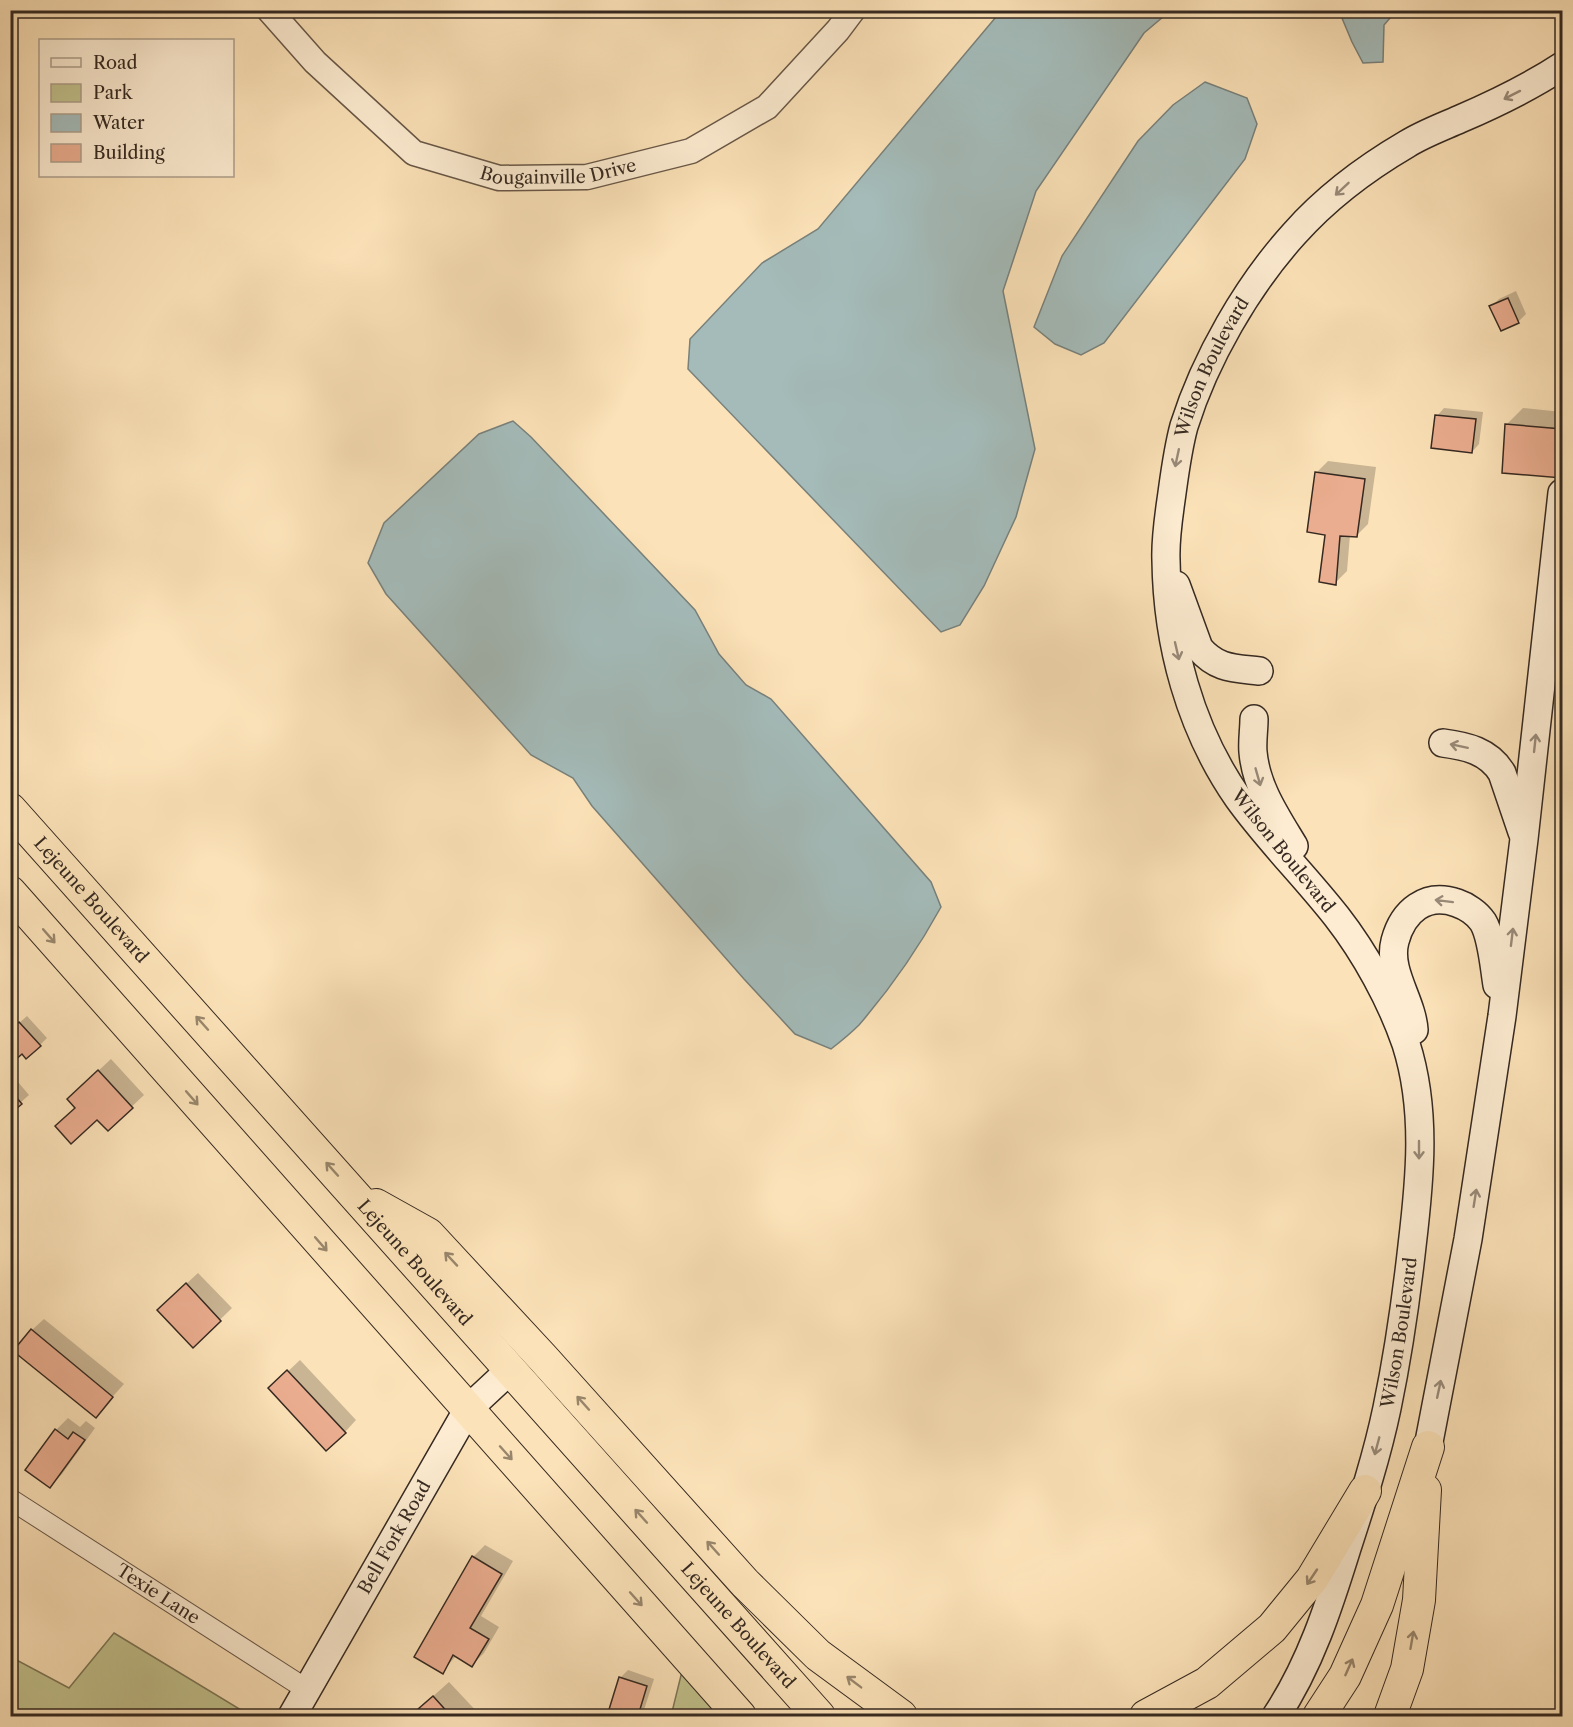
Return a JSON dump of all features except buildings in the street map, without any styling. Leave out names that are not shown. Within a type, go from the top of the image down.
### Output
[{"type":"highway","name":"Lejeune Boulevard","points":[[10,809],[819,1716]]},
{"type":"highway","points":[[10,892],[741,1716]]},
{"type":"highway","points":[[353,1192],[428,1234],[745,1583],[818,1655],[901,1716]]},
{"type":"highway","points":[[1319,1716],[1345,1676],[1377,1605],[1428,1447]]},
{"type":"highway","points":[[1390,1716],[1407,1669],[1419,1600],[1428,1447]]},
{"type":"highway","points":[[1146,1716],[1207,1683],[1272,1628],[1312,1579],[1365,1491]]},
{"type":"main road","name":"Wilson Boulevard","points":[[1276,1716],[1292,1692],[1326,1615],[1365,1491],[1386,1410],[1405,1304],[1419,1180],[1418,1092],[1406,1045],[1394,1015],[1350,934],[1237,796],[1196,722],[1170,624],[1166,559],[1168,519],[1176,463],[1184,427],[1215,350],[1251,289],[1294,233],[1348,183],[1410,142],[1512,95],[1563,66]]},
{"type":"main road","points":[[1428,1447],[1468,1239],[1502,1016],[1563,493]]},
{"type":"main road","points":[[1166,559],[1199,648],[1214,662],[1225,667],[1259,670]]},
{"type":"main road","points":[[1254,719],[1253,751],[1261,787],[1334,914]]},
{"type":"main road","points":[[1443,743],[1479,751],[1498,766],[1524,838]]},
{"type":"main road","points":[[1418,1092],[1413,1025],[1396,972],[1394,958],[1395,942],[1413,909],[1436,898],[1464,905],[1483,922],[1489,939],[1502,1016]]},
{"type":"main road","name":"Bell Fork Road","points":[[292,1716],[468,1410],[510,1370]]},
{"type":"street","name":"Bougainville Drive","points":[[269,10],[315,62],[414,153],[499,178],[587,177],[691,151],[767,106],[838,30],[853,10]]},
{"type":"street","name":"Texie Lane","points":[[10,1499],[306,1689]]},
{"type":"green space","points":[[114,1633],[251,1716],[11,1716],[11,1657],[69,1688]]},
{"type":"green space","points":[[686,1655],[740,1716],[671,1716]]},
{"type":"water","points":[[1001,11],[1170,11],[1144,33],[1036,191],[1003,291],[1035,449],[1016,517],[984,586],[960,625],[941,632],[688,369],[690,339],[762,263],[818,229]]},
{"type":"water","points":[[1339,11],[1396,11],[1384,25],[1383,62],[1363,63]]},
{"type":"water","points":[[1205,82],[1247,98],[1257,124],[1245,159],[1104,343],[1081,355],[1055,344],[1034,327],[1062,256],[1138,141],[1173,105]]},
{"type":"water","points":[[513,421],[531,437],[695,610],[719,654],[746,685],[771,699],[931,882],[941,907],[932,923],[893,983],[856,1028],[831,1049],[795,1034],[592,806],[573,778],[531,755],[386,594],[368,563],[384,523],[479,434]]}]
